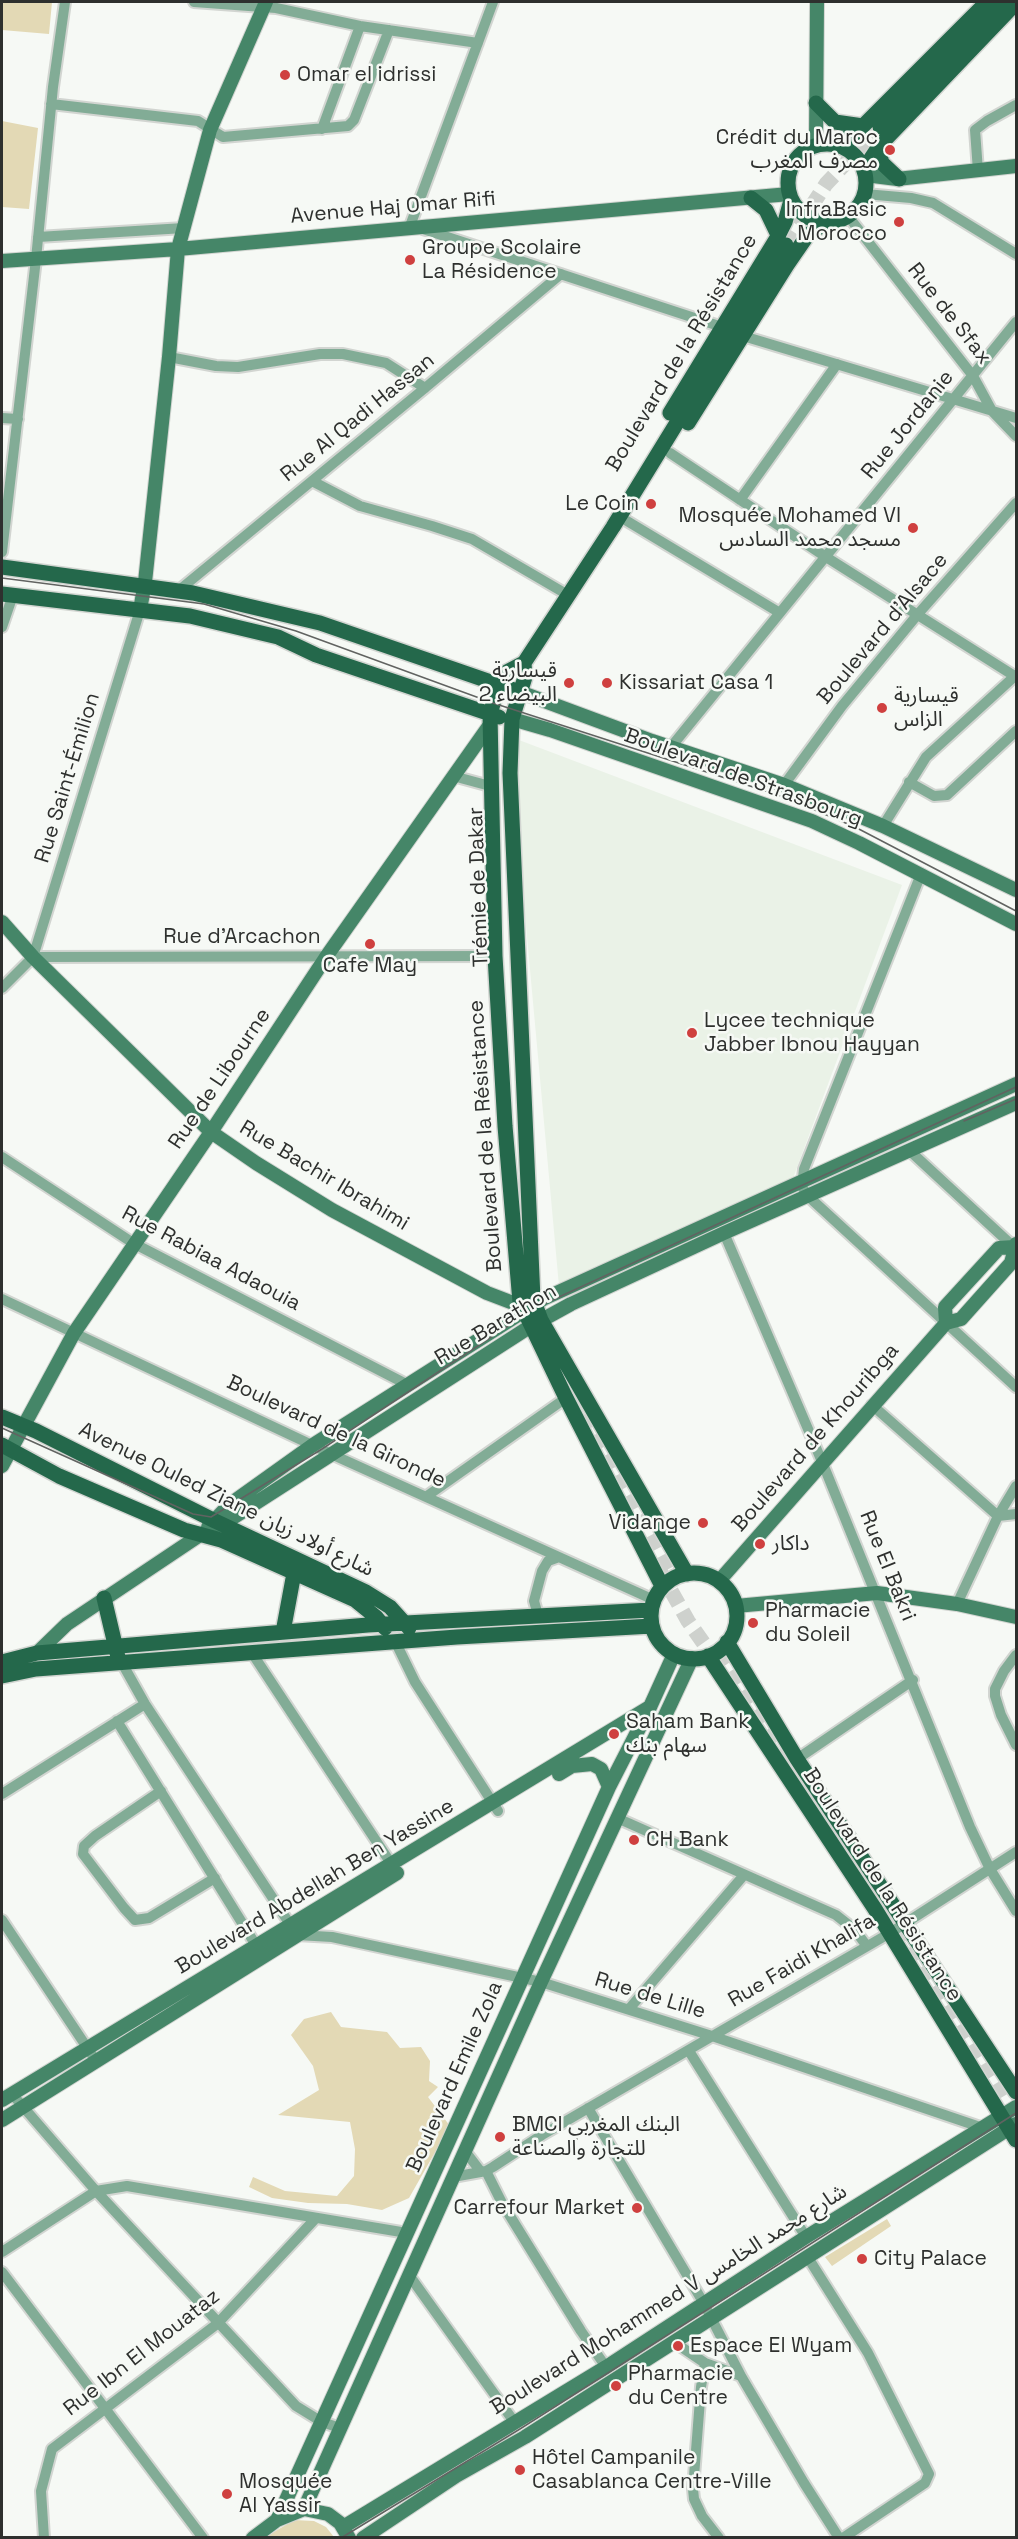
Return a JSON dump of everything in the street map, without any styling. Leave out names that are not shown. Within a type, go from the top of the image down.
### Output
[{"type":"main road","points":[[987,2],[850,138],[835,145],[816,146],[799,156],[791,167],[788,180],[790,197],[802,214],[824,223],[835,222],[848,216],[859,207],[865,194],[865,172],[880,144],[1017,3]]},
{"type":"main road","points":[[880,127],[1002,2]]},
{"type":"main road","points":[[816,103],[835,122],[863,126]]},
{"type":"main road","points":[[880,144],[879,152],[882,163],[899,179]]},
{"type":"main road","points":[[835,145],[853,154],[865,172]]},
{"type":"main road","name":"Boulevard de la Résistance","points":[[620,524],[608,516],[723,327],[782,240],[790,197]]},
{"type":"main road","points":[[620,524],[782,240],[770,215],[751,198]]},
{"type":"main road","name":"Boulevard de la Résistance","points":[[687,1574],[526,1307],[516,1271],[495,956],[489,720],[498,685],[507,672],[524,663],[568,595],[670,453],[807,236],[824,223]]},
{"type":"main road","points":[[2,567],[177,591],[320,623],[520,692]]},
{"type":"main road","points":[[7,594],[190,616],[278,637],[316,655],[440,695],[489,720],[512,719]]},
{"type":"main road","name":"Boulevard de la Résistance","points":[[524,663],[525,677],[512,719],[510,773],[526,1307]]},
{"type":"main road","name":"Trémie de Dakar","points":[[491,780],[498,808],[503,952],[522,1249],[505,796],[510,773]]},
{"type":"main road","name":"Boulevard de la Résistance","points":[[536,1323],[566,1398],[662,1586]]},
{"type":"main road","name":"Avenue Ouled Ziane شارع أولاد زيان","points":[[2,1417],[23,1425],[366,1592],[390,1607],[406,1624],[417,1641]]},
{"type":"main road","name":"Avenue Ouled Ziane شارع أولاد زيان","points":[[6,1447],[59,1476],[184,1530],[220,1540],[355,1600],[368,1609],[396,1643]]},
{"type":"main road","points":[[283,1632],[294,1573]]},
{"type":"main road","points":[[687,1574],[706,1575],[719,1581],[730,1592],[736,1606],[735,1627],[727,1642],[708,1656],[692,1658],[674,1654],[661,1644],[652,1626],[652,1605],[662,1586],[672,1579],[687,1574]]},
{"type":"main road","points":[[104,1599],[115,1648],[122,1663]]},
{"type":"main road","points":[[2,1662],[37,1653],[652,1605]]},
{"type":"main road","points":[[2,1676],[36,1669],[652,1626]]},
{"type":"main road","name":"Boulevard de la Résistance","points":[[727,1642],[797,1759],[1017,2092]]},
{"type":"main road","name":"Boulevard de la Résistance","points":[[708,1656],[890,1933],[1011,2127]]},
{"type":"street","points":[[2,552],[36,259],[51,104],[65,2]]},
{"type":"street","points":[[194,2],[265,4],[360,26],[478,43]]},
{"type":"street","points":[[494,2],[414,226],[723,327]]},
{"type":"street","points":[[816,146],[817,2]]},
{"type":"street","points":[[140,610],[169,357],[178,249],[210,130],[265,4]]},
{"type":"street","points":[[322,129],[360,26]]},
{"type":"street","points":[[51,104],[198,121],[223,137],[322,129],[352,124],[389,30]]},
{"type":"street","points":[[978,171],[975,130],[1017,105]]},
{"type":"street","points":[[865,172],[899,179],[1017,166]]},
{"type":"street","points":[[865,194],[911,198],[933,203],[1017,254]]},
{"type":"street","name":"Avenue Haj Omar Rifi","points":[[2,261],[178,249],[414,226],[751,198],[790,197]]},
{"type":"street","name":"Rue de Sfax","points":[[848,216],[973,376],[992,411],[1017,436]]},
{"type":"street","points":[[38,237],[184,228]]},
{"type":"street","name":"Rue Al Qadi Hassan","points":[[177,591],[312,482],[561,274]]},
{"type":"street","name":"Rue Jordanie","points":[[671,747],[1017,322]]},
{"type":"street","points":[[743,336],[1017,418]]},
{"type":"street","points":[[169,357],[206,365],[238,367],[320,354],[354,355],[386,363],[425,388]]},
{"type":"street","points":[[740,500],[837,364]]},
{"type":"street","points":[[2,418],[18,419]]},
{"type":"street","points":[[670,453],[826,557],[1016,676],[937,746],[909,782],[883,826]]},
{"type":"street","points":[[312,482],[360,506],[472,539],[568,595]]},
{"type":"street","name":"Boulevard d'Alsace","points":[[784,785],[842,706],[918,614],[1017,503]]},
{"type":"street","points":[[620,524],[780,613]]},
{"type":"street","points":[[2,627],[7,594]]},
{"type":"street","name":"Rue Saint-Émilion","points":[[33,957],[140,610]]},
{"type":"street","name":"Boulevard de Strasbourg","points":[[520,692],[784,785],[883,826],[1017,890]]},
{"type":"street","name":"Boulevard de Strasbourg","points":[[512,719],[550,730],[812,821],[1017,924]]},
{"type":"street","name":"Rue de Libourne","points":[[2,1466],[6,1447],[23,1425],[74,1333],[211,1132],[326,957],[453,776],[489,720]]},
{"type":"street","points":[[909,782],[938,797],[947,795],[1017,731]]},
{"type":"street","points":[[453,776],[491,780]]},
{"type":"street","points":[[921,874],[804,1169],[802,1181],[804,1192],[1017,1386]]},
{"type":"street","name":"Rue Bachir Ibrahimi","points":[[2,922],[33,957],[211,1132],[332,1210],[487,1293],[526,1307]]},
{"type":"street","name":"Rue d'Arcachon","points":[[33,957],[495,956]]},
{"type":"street","points":[[2,988],[33,957]]},
{"type":"street","points":[[37,1653],[58,1631],[219,1522],[229,1506],[313,1445],[526,1307],[1017,1084]]},
{"type":"street","name":"Rue Barathon","points":[[219,1522],[331,1454],[536,1323],[581,1299],[724,1233],[1017,1104]]},
{"type":"street","points":[[910,1151],[1016,1247]]},
{"type":"street","name":"Rue Rabiaa Adaouia","points":[[2,1156],[134,1242],[408,1385]]},
{"type":"street","name":"Rue El Bakri","points":[[724,1233],[877,1593],[953,1785],[990,1869],[1017,1911]]},
{"type":"street","name":"Boulevard de Khouribga","points":[[719,1581],[946,1323],[962,1319],[1011,1263],[1016,1247],[999,1248],[945,1307],[946,1323]]},
{"type":"street","name":"Boulevard de la Gironde","points":[[2,1299],[331,1454],[559,1557],[652,1605]]},
{"type":"street","points":[[427,1496],[566,1398]]},
{"type":"street","points":[[872,1405],[998,1516],[1017,1514]]},
{"type":"street","points":[[957,1604],[998,1516],[1017,1486]]},
{"type":"street","points":[[538,1615],[534,1601],[542,1571],[548,1561],[559,1557]]},
{"type":"street","points":[[736,1606],[877,1593],[957,1604],[1017,1617]]},
{"type":"street","points":[[396,1643],[415,1682],[495,1808]]},
{"type":"street","points":[[252,1653],[395,1869]]},
{"type":"street","name":"Boulevard Emile Zola","points":[[277,2520],[609,1787],[674,1654]]},
{"type":"street","points":[[1017,1656],[1004,1671],[995,1689],[1001,1715],[1017,1745]]},
{"type":"street","name":"Boulevard Emile Zola","points":[[304,2509],[541,1982],[692,1658]]},
{"type":"street","points":[[122,1663],[145,1704],[294,1931]]},
{"type":"street","points":[[797,1759],[913,1680]]},
{"type":"street","points":[[2,1794],[145,1704]]},
{"type":"street","name":"Boulevard Abdellah Ben Yassine","points":[[2,2120],[294,1931],[495,1808],[650,1707]]},
{"type":"street","points":[[117,1721],[257,1947]]},
{"type":"street","name":"Boulevard Abdellah Ben Yassine","points":[[495,1808],[572,1766],[581,1764],[597,1766],[604,1774],[609,1787]]},
{"type":"street","points":[[161,1791],[95,1836],[84,1846],[83,1854],[135,1920],[149,1918],[215,1878]]},
{"type":"street","points":[[617,1818],[836,1915],[855,1930],[866,1945]]},
{"type":"street","name":"Rue Faidi Khalifa","points":[[453,2177],[484,2171],[890,1933],[1017,1852]]},
{"type":"street","points":[[629,2009],[744,1875]]},
{"type":"street","points":[[2,1920],[96,2061]]},
{"type":"street","name":"Boulevard Abdellah Ben Yassine","points":[[7,2097],[257,1947],[294,1931]]},
{"type":"street","name":"Rue de Lille","points":[[294,1931],[332,1937],[541,1982],[712,2036],[983,2128]]},
{"type":"street","points":[[689,2051],[806,2237]]},
{"type":"street","points":[[7,2097],[22,2107],[217,2324],[296,2406],[322,2422],[340,2427]]},
{"type":"street","name":"Boulevard Mohammed V شارع محمد الخامس","points":[[363,2538],[456,2476],[525,2437],[1011,2127],[1017,2107]]},
{"type":"street","points":[[588,2108],[704,2302],[741,2376],[804,2483],[841,2538],[925,2483],[929,2474],[868,2353],[807,2256]]},
{"type":"street","name":"Boulevard Mohammed V شارع محمد الخامس","points":[[346,2532],[806,2237],[983,2128],[1011,2127]]},
{"type":"street","points":[[465,2151],[484,2171],[506,2211],[606,2367]]},
{"type":"street","points":[[2,2252],[96,2191],[112,2187],[144,2187],[407,2233]]},
{"type":"street","name":"Rue Ibn El Mouataz","points":[[44,2538],[41,2491],[52,2449],[217,2324],[316,2218]]},
{"type":"street","points":[[2,2272],[203,2538]]},
{"type":"street","points":[[409,2275],[515,2422]]},
{"type":"street","points":[[674,2342],[705,2364],[741,2376]]},
{"type":"street","points":[[705,2364],[693,2489],[694,2499],[702,2516],[719,2538]]},
{"type":"street","points":[[253,2538],[277,2520],[304,2509],[328,2514],[346,2532]]},
{"type":"shaded area","points":[[2,2],[52,2],[49,34],[2,30]]},
{"type":"shaded area","points":[[2,121],[38,128],[29,209],[2,207]]},
{"type":"shaded area","name":"Lycee technique Jabber Ibnou Hayyan","points":[[511,737],[902,885],[792,1181],[559,1286],[511,762]]},
{"type":"shaded area","points":[[331,2012],[341,2027],[387,2032],[400,2048],[421,2047],[430,2061],[429,2081],[438,2087],[428,2097],[450,2126],[409,2198],[382,2210],[347,2204],[308,2203],[272,2198],[249,2187],[253,2177],[285,2191],[337,2196],[354,2176],[355,2149],[350,2122],[278,2115],[319,2090],[313,2066],[291,2035],[304,2019]]},
{"type":"shaded area","points":[[887,2219],[891,2226],[832,2266],[825,2257]]},
{"type":"shaded area","points":[[294,2520],[314,2521],[326,2527],[334,2537],[264,2538]]},
{"type":"tunnel","points":[[786,245],[826,184],[880,127]]},
{"type":"tunnel","points":[[587,1413],[675,1580]]},
{"type":"tunnel","points":[[660,1571],[688,1621],[719,1665]]},
{"type":"tunnel","points":[[718,1652],[796,1770]]},
{"type":"tunnel","points":[[899,1927],[1016,2120]]},
{"type":"tram line","points":[[2,578],[204,604],[296,631],[493,703],[784,797],[855,827],[1016,911]]},
{"type":"tram line","points":[[2,1428],[193,1514],[211,1517],[322,1449],[535,1308],[1016,1087]]},
{"type":"tram line","points":[[964,1121],[1016,1099]]},
{"type":"tram line","points":[[341,2538],[520,2429],[1016,2113]]},
{"type":"place","name":"Omar el idrissi","points":[[285,75]]},
{"type":"place","name":"Crédit du Maroc مصرف المغرب","points":[[890,150]]},
{"type":"place","name":"InfraBasic Morocco","points":[[899,222]]},
{"type":"place","name":"Groupe Scolaire La Résidence","points":[[410,260]]},
{"type":"place","name":"Le Coin","points":[[651,504]]},
{"type":"place","name":"Mosquée Mohamed VI مسجد محمد السادس","points":[[913,528]]},
{"type":"place","name":"قيسارية البيضاء 2","points":[[569,683]]},
{"type":"place","name":"Kissariat Casa 1","points":[[607,683]]},
{"type":"place","name":"قيسارية الزاس","points":[[882,708]]},
{"type":"place","name":"Cafe May","points":[[370,944]]},
{"type":"place","name":"Lycee technique Jabber Ibnou Hayyan","points":[[692,1033]]},
{"type":"place","name":"Vidange","points":[[703,1523]]},
{"type":"place","name":"داكار","points":[[760,1544]]},
{"type":"place","name":"Pharmacie du Soleil","points":[[753,1623]]},
{"type":"place","name":"Saham Bank سهام بنك","points":[[614,1734]]},
{"type":"place","name":"CH Bank","points":[[634,1840]]},
{"type":"place","name":"BMCI البنك المغربي للتجارة والصناعة","points":[[500,2137]]},
{"type":"place","name":"Carrefour Market","points":[[637,2208]]},
{"type":"place","name":"City Palace","points":[[862,2259]]},
{"type":"place","name":"Espace El Wyam","points":[[678,2346]]},
{"type":"place","name":"Pharmacie du Centre","points":[[616,2386]]},
{"type":"place","name":"Hôtel Campanile Casablanca Centre-Ville","points":[[520,2470]]},
{"type":"place","name":"Mosquée Al Yassir","points":[[227,2494]]}]
